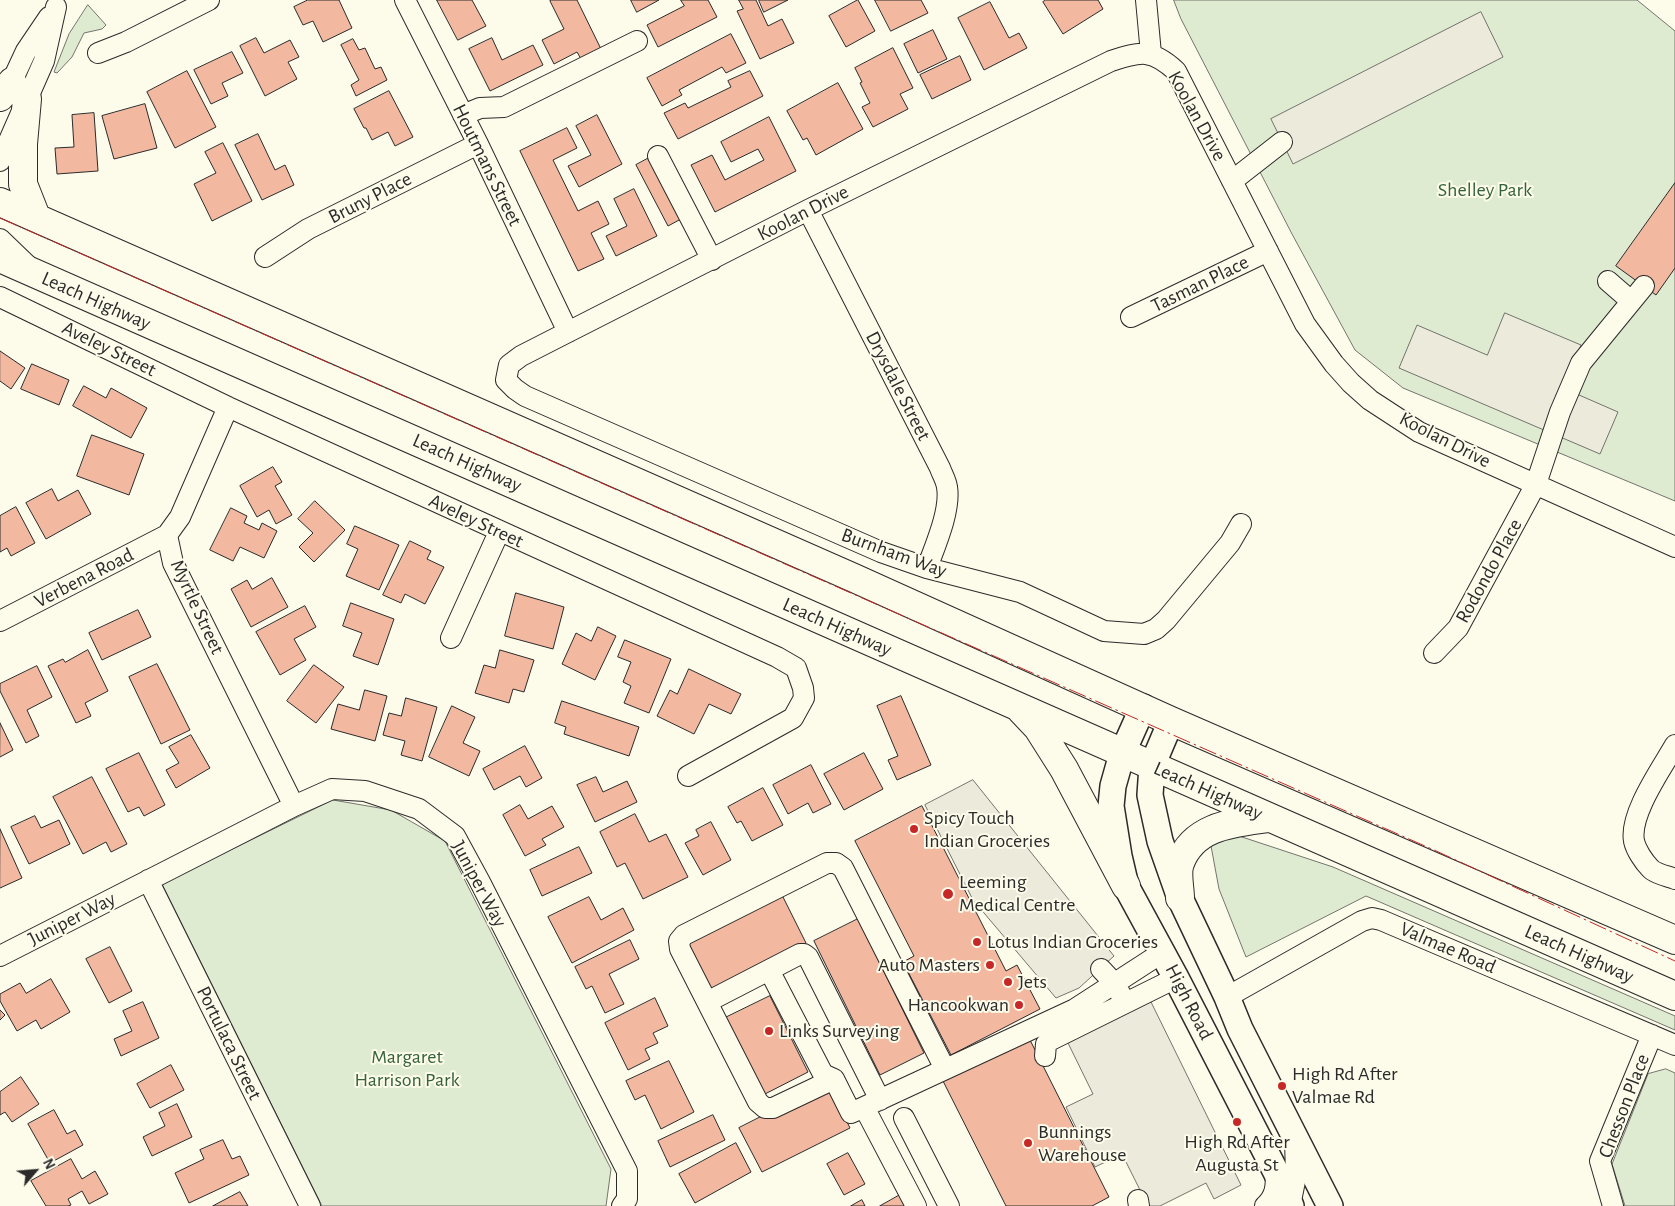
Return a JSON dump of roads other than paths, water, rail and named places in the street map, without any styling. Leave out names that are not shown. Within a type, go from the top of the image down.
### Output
[{"type":"highway","points":[[13,93],[23,144],[23,184],[36,217]]},
{"type":"highway","points":[[0,202],[845,574],[1171,721],[1675,940]]},
{"type":"highway","name":"Leach Highway","points":[[0,258],[1122,754],[1675,996]]},
{"type":"highway","points":[[1018,707],[1038,728],[1064,769],[1126,886]]},
{"type":"highway","points":[[1180,898],[1179,864],[1190,845],[1199,836],[1211,829],[1226,824],[1269,818]]},
{"type":"main road","name":"High Road","points":[[1143,707],[1122,754],[1113,786],[1111,806],[1118,856],[1126,886],[1163,952],[1276,1172],[1291,1206]]},
{"type":"main road","name":"High Road","points":[[1171,721],[1152,766],[1150,795],[1160,841],[1180,898],[1227,997],[1240,1029],[1330,1206]]},
{"type":"street","points":[[98,53],[126,42],[209,0]]},
{"type":"street","name":"Houtmans Street","points":[[405,0],[478,144],[568,332]]},
{"type":"street","points":[[1146,0],[1151,54]]},
{"type":"street","points":[[0,107],[44,61],[58,4]]},
{"type":"street","points":[[463,115],[480,108],[504,107],[638,41]]},
{"type":"street","name":"Koolan Drive","points":[[515,389],[506,380],[509,365],[521,356],[808,210],[1111,61],[1133,54],[1151,54],[1164,59],[1176,71],[1305,324],[1334,364],[1351,383],[1370,400],[1419,432],[1675,547]]},
{"type":"street","points":[[0,161],[13,93]]},
{"type":"street","points":[[1232,181],[1282,142]]},
{"type":"street","name":"Bruny Place","points":[[266,257],[308,229],[478,144]]},
{"type":"street","points":[[658,156],[712,260]]},
{"type":"street","name":"Drysdale Street","points":[[808,210],[947,485],[942,526],[927,568]]},
{"type":"street","points":[[0,239],[36,273]]},
{"type":"street","name":"Tasman Place","points":[[1131,317],[1268,250]]},
{"type":"street","name":"Rodondo Place","points":[[1434,653],[1458,628],[1536,484],[1575,368],[1638,293],[1608,281]]},
{"type":"street","name":"Aveley Street","points":[[0,297],[228,407],[777,657],[796,668],[803,688],[804,698],[793,718],[688,776]]},
{"type":"street","name":"Burnham Way","points":[[515,389],[525,396],[881,552],[927,568],[1020,592],[1104,631],[1144,634],[1156,629],[1166,620],[1230,543],[1241,524]]},
{"type":"street","name":"Myrtle Street","points":[[228,407],[180,516],[167,535],[173,563],[294,806]]},
{"type":"street","points":[[452,638],[499,532]]},
{"type":"street","name":"Verbena Road","points":[[0,621],[167,535]]},
{"type":"street","points":[[1675,745],[1640,808],[1635,826],[1634,841],[1651,870],[1675,879]]},
{"type":"street","name":"Juniper Way","points":[[0,956],[294,806],[332,789],[366,791],[420,809],[455,836],[627,1172],[624,1202]]},
{"type":"street","points":[[834,1079],[773,1108],[764,1108],[758,1102],[680,949],[679,941],[684,935],[827,863],[836,863],[843,868],[945,1069]]},
{"type":"street","name":"Portulaca Street","points":[[148,880],[310,1206]]},
{"type":"street","name":"Valmae Road","points":[[1227,997],[1362,921],[1372,918],[1675,1045]]},
{"type":"street","points":[[769,970],[823,1074],[834,1079],[851,1113],[945,1069],[1069,1002],[1115,984],[1163,952]]},
{"type":"street","points":[[707,1002],[800,954],[808,957],[916,1206]]},
{"type":"street","points":[[1100,969],[1115,984],[1118,1007]]},
{"type":"street","points":[[1045,1056],[1046,1044],[1050,1040],[1176,978]]},
{"type":"street","name":"Chesson Place","points":[[1613,1206],[1600,1161],[1652,1035]]},
{"type":"street","points":[[904,1118],[949,1206]]},
{"type":"street","points":[[1291,1206],[1296,1176],[1295,1138]]},
{"type":"street","points":[[1265,1206],[1273,1199],[1276,1188],[1276,1172]]},
{"type":"place","name":"Spicy Touch Indian Groceries","points":[[914,829]]},
{"type":"place","name":"Leeming Medical Centre","points":[[948,894]]},
{"type":"place","name":"Lotus Indian Groceries","points":[[977,942]]},
{"type":"place","name":"Auto Masters","points":[[990,965]]},
{"type":"place","name":"Jets","points":[[1008,982]]},
{"type":"place","name":"Hancookwan","points":[[1019,1005]]},
{"type":"place","name":"Links Surveying","points":[[769,1031]]},
{"type":"place","name":"High Rd After Valmae Rd","points":[[1282,1086]]},
{"type":"place","name":"High Rd After Augusta St","points":[[1237,1122]]},
{"type":"place","name":"Bunnings Warehouse","points":[[1028,1143]]},
{"type":"park label","name":"Shelley Park","points":[[1485,190]]},
{"type":"park label","name":"Margaret Harrison Park","points":[[407,1068]]}]
